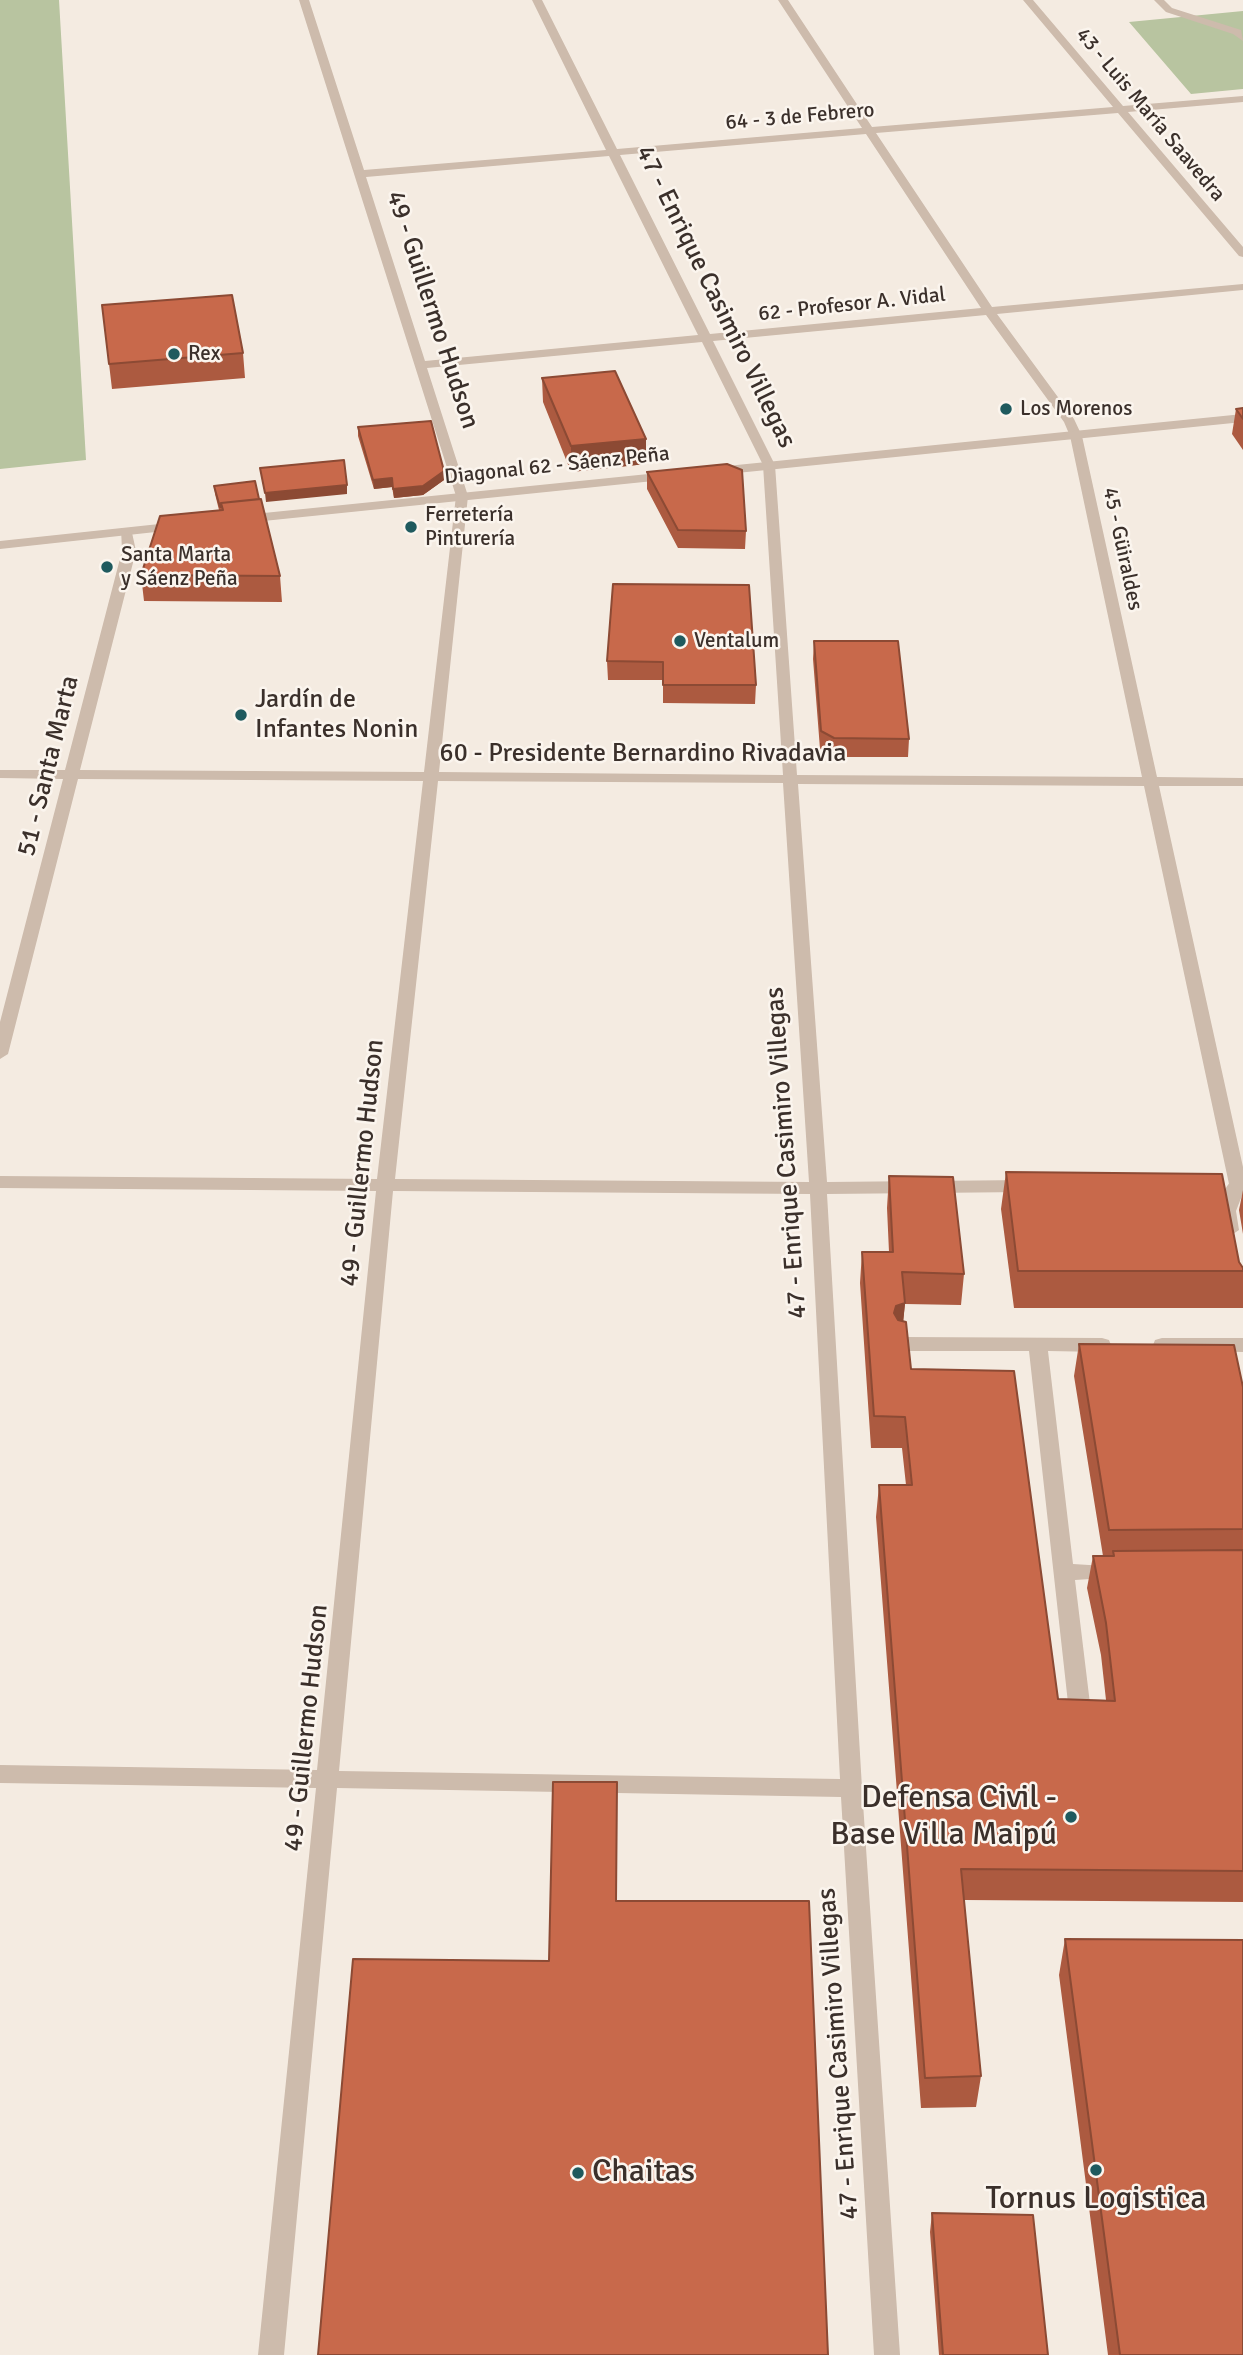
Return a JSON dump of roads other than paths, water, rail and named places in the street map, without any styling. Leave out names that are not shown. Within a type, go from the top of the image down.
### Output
[{"type":"street","name":"49 - Guillermo Hudson","points":[[271,2355],[385,1186],[462,496],[304,0]]},
{"type":"street","name":"47 - Enrique Casimiro Villegas","points":[[537,0],[769,466],[829,1347],[851,1788],[887,2355]]},
{"type":"street","name":"45 - Güiraldes","points":[[783,0],[988,310],[1070,422],[1076,436],[1235,1184]]},
{"type":"street","name":"43 - Luis María Saavedra","points":[[1028,0],[1243,254]]},
{"type":"street","points":[[1159,0],[1169,10],[1237,32],[1243,38]]},
{"type":"street","name":"64 - 3 de Febrero","points":[[360,174],[1243,99]]},
{"type":"street","name":"62 - Profesor A. Vidal","points":[[422,365],[708,340],[988,310],[1243,287]]},
{"type":"street","name":"Diagonal 62 - Sáenz Peña","points":[[703,472],[1243,418]]},
{"type":"street","name":"Diagonal 62 - Sáenz Peña","points":[[234,520],[676,475]]},
{"type":"street","points":[[0,545],[194,524]]},
{"type":"street","name":"51 - Santa Marta","points":[[0,1054],[129,551],[126,531]]},
{"type":"street","name":"60 - Presidente Bernardino Rivadavia","points":[[0,774],[1243,782]]},
{"type":"street","points":[[0,1182],[817,1188],[1048,1186]]},
{"type":"street","points":[[1234,1248],[1227,1211],[1235,1184]]},
{"type":"street","points":[[903,1344],[1120,1345]]},
{"type":"street","points":[[1038,1345],[1080,1712]]},
{"type":"street","points":[[1147,1345],[1243,1345]]},
{"type":"street","points":[[1065,1572],[1134,1572]]},
{"type":"street","points":[[0,1774],[851,1788]]},
{"type":"place","name":"Rex","points":[[174,354]]},
{"type":"place","name":"Los Morenos","points":[[1006,409]]},
{"type":"place","name":"Ferretería Pinturería","points":[[411,527]]},
{"type":"place","name":"Santa Marta y Sáenz Peña","points":[[107,567]]},
{"type":"place","name":"Ventalum","points":[[680,641]]},
{"type":"place","name":"Jardín de Infantes Nonin","points":[[241,715]]},
{"type":"place","name":"Defensa Civil - Base Villa Maipú","points":[[1071,1817]]},
{"type":"place","name":"Tornus Logistica","points":[[1096,2170]]},
{"type":"place","name":"Chaitas","points":[[578,2173]]}]
